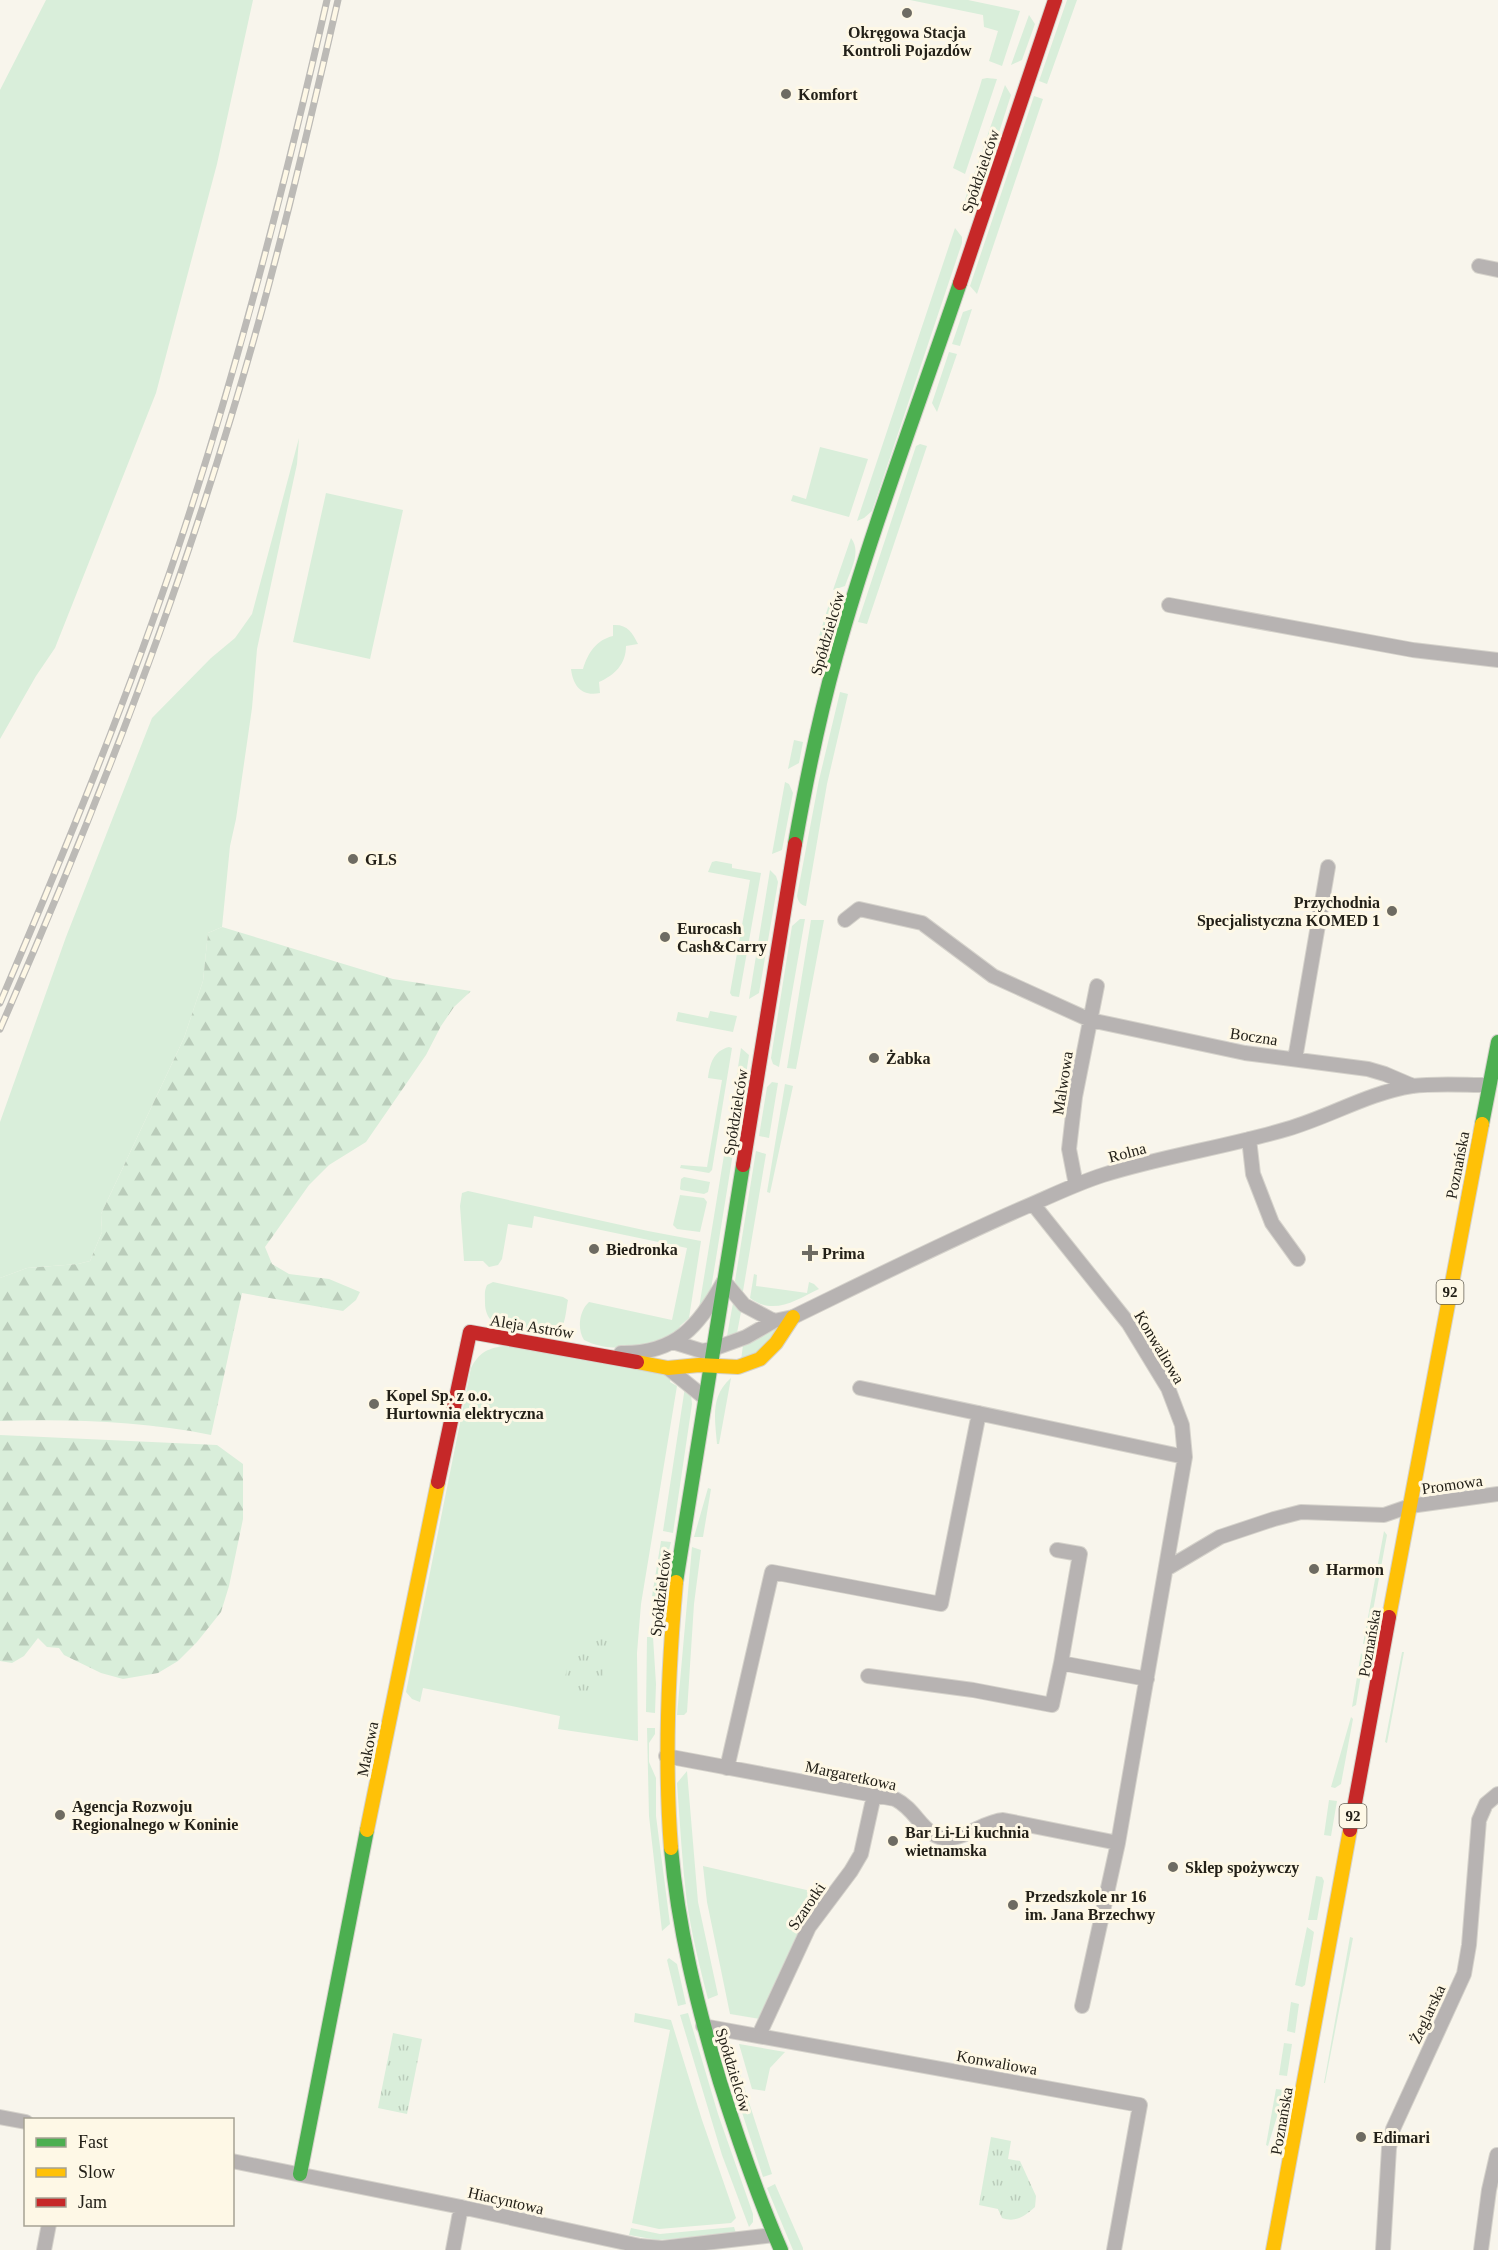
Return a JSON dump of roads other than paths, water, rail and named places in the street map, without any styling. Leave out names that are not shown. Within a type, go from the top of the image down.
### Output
[{"type":"street","name":"Spółdzielców","points":[[781,2250],[741,2150],[703,2026],[687,1959],[675,1887],[666,1756],[668,1667],[672,1621],[705,1398],[793,854],[831,676],[853,599],[1056,0]]},
{"type":"street","points":[[1479,266],[1498,270]]},
{"type":"street","points":[[1169,605],[1413,650],[1498,660]]},
{"type":"street","points":[[1295,1059],[1328,867]]},
{"type":"street","name":"Boczna","points":[[845,920],[859,909],[922,923],[993,976],[1090,1020],[1245,1053],[1368,1070],[1385,1074],[1413,1086]]},
{"type":"street","name":"Malwowa","points":[[1076,1185],[1069,1149],[1075,1097],[1097,986]]},
{"type":"street","name":"Poznańska","points":[[1273,2250],[1498,1042]]},
{"type":"street","name":"Rolna","points":[[713,1349],[746,1337],[774,1321],[793,1317],[903,1262],[1076,1185],[1104,1175],[1197,1150],[1289,1129],[1335,1110],[1413,1086],[1489,1085]]},
{"type":"street","points":[[1249,1139],[1253,1174],[1272,1224],[1298,1259]]},
{"type":"street","name":"Konwaliowa","points":[[1033,1204],[1129,1324],[1168,1388],[1182,1425],[1185,1457],[1118,1843],[1082,2006]]},
{"type":"street","points":[[724,1281],[744,1305],[774,1321]]},
{"type":"street","name":"Aleja Astrów","points":[[588,1352],[653,1351],[673,1342],[707,1312],[724,1281]]},
{"type":"street","points":[[711,1366],[738,1367],[760,1359],[776,1343],[793,1317]]},
{"type":"street","name":"Aleja Astrów","points":[[470,1332],[668,1368],[711,1366]]},
{"type":"street","name":"Makowa","points":[[300,2174],[394,1692],[470,1332]]},
{"type":"street","points":[[673,1342],[702,1351],[713,1349]]},
{"type":"street","name":"Aleja Astrów","points":[[668,1368],[705,1398]]},
{"type":"street","points":[[860,1388],[1185,1457]]},
{"type":"street","points":[[727,1768],[772,1572],[941,1604],[979,1413]]},
{"type":"street","name":"Promowa","points":[[1410,1506],[1498,1494]]},
{"type":"street","points":[[1166,1569],[1220,1537],[1301,1512],[1384,1515],[1410,1506]]},
{"type":"street","points":[[868,1676],[973,1690],[1052,1705],[1080,1554],[1057,1550]]},
{"type":"street","points":[[1061,1663],[1147,1679]]},
{"type":"street","name":"Margaretkowa","points":[[666,1756],[895,1799],[907,1805],[931,1833],[943,1837],[963,1836],[987,1823],[1004,1820],[1118,1843]]},
{"type":"street","name":"Żeglarska","points":[[1383,2250],[1389,2148],[1393,2129],[1464,1974],[1469,1945],[1479,1820],[1486,1804],[1498,1794]]},
{"type":"street","name":"Szarotki","points":[[759,2035],[809,1927],[852,1871],[861,1854],[874,1795]]},
{"type":"street","name":"Konwaliowa","points":[[703,2026],[1140,2105],[1114,2250]]},
{"type":"street","points":[[0,2117],[24,2122]]},
{"type":"street","points":[[1481,2250],[1489,2190],[1497,2155]]},
{"type":"street","name":"Hiacyntowa","points":[[234,2161],[640,2246],[662,2248],[774,2235]]},
{"type":"street","points":[[453,2250],[461,2207]]},
{"type":"street","points":[[44,2250],[49,2226]]},
{"type":"railway","points":[[0,1003],[94,777],[178,548],[221,412],[259,276],[327,0]]},
{"type":"railway","points":[[0,1029],[125,727],[207,495],[275,262],[338,0]]},
{"type":"place","name":"Okręgowa Stacja Kontroli Pojazdów","points":[[907,13]]},
{"type":"place","name":"Komfort","points":[[786,94]]},
{"type":"place","name":"GLS","points":[[353,859]]},
{"type":"place","name":"Przychodnia Specjalistyczna KOMED 1","points":[[1392,911]]},
{"type":"place","name":"Eurocash Cash&Carry","points":[[665,937]]},
{"type":"place","name":"Żabka","points":[[874,1058]]},
{"type":"place","name":"Biedronka","points":[[594,1249]]},
{"type":"place","name":"Prima","points":[[810,1253]]},
{"type":"place","name":"Kopel Sp. z o.o. Hurtownia elektryczna","points":[[374,1404]]},
{"type":"place","name":"Harmon","points":[[1314,1569]]},
{"type":"place","name":"Agencja Rozwoju Regionalnego w Koninie","points":[[60,1815]]},
{"type":"place","name":"Bar Li-Li kuchnia wietnamska","points":[[893,1841]]},
{"type":"place","name":"Sklep spożywczy","points":[[1173,1867]]},
{"type":"place","name":"Przedszkole nr 16 im. Jana Brzechwy","points":[[1013,1905]]},
{"type":"place","name":"Edimari","points":[[1361,2137]]}]
